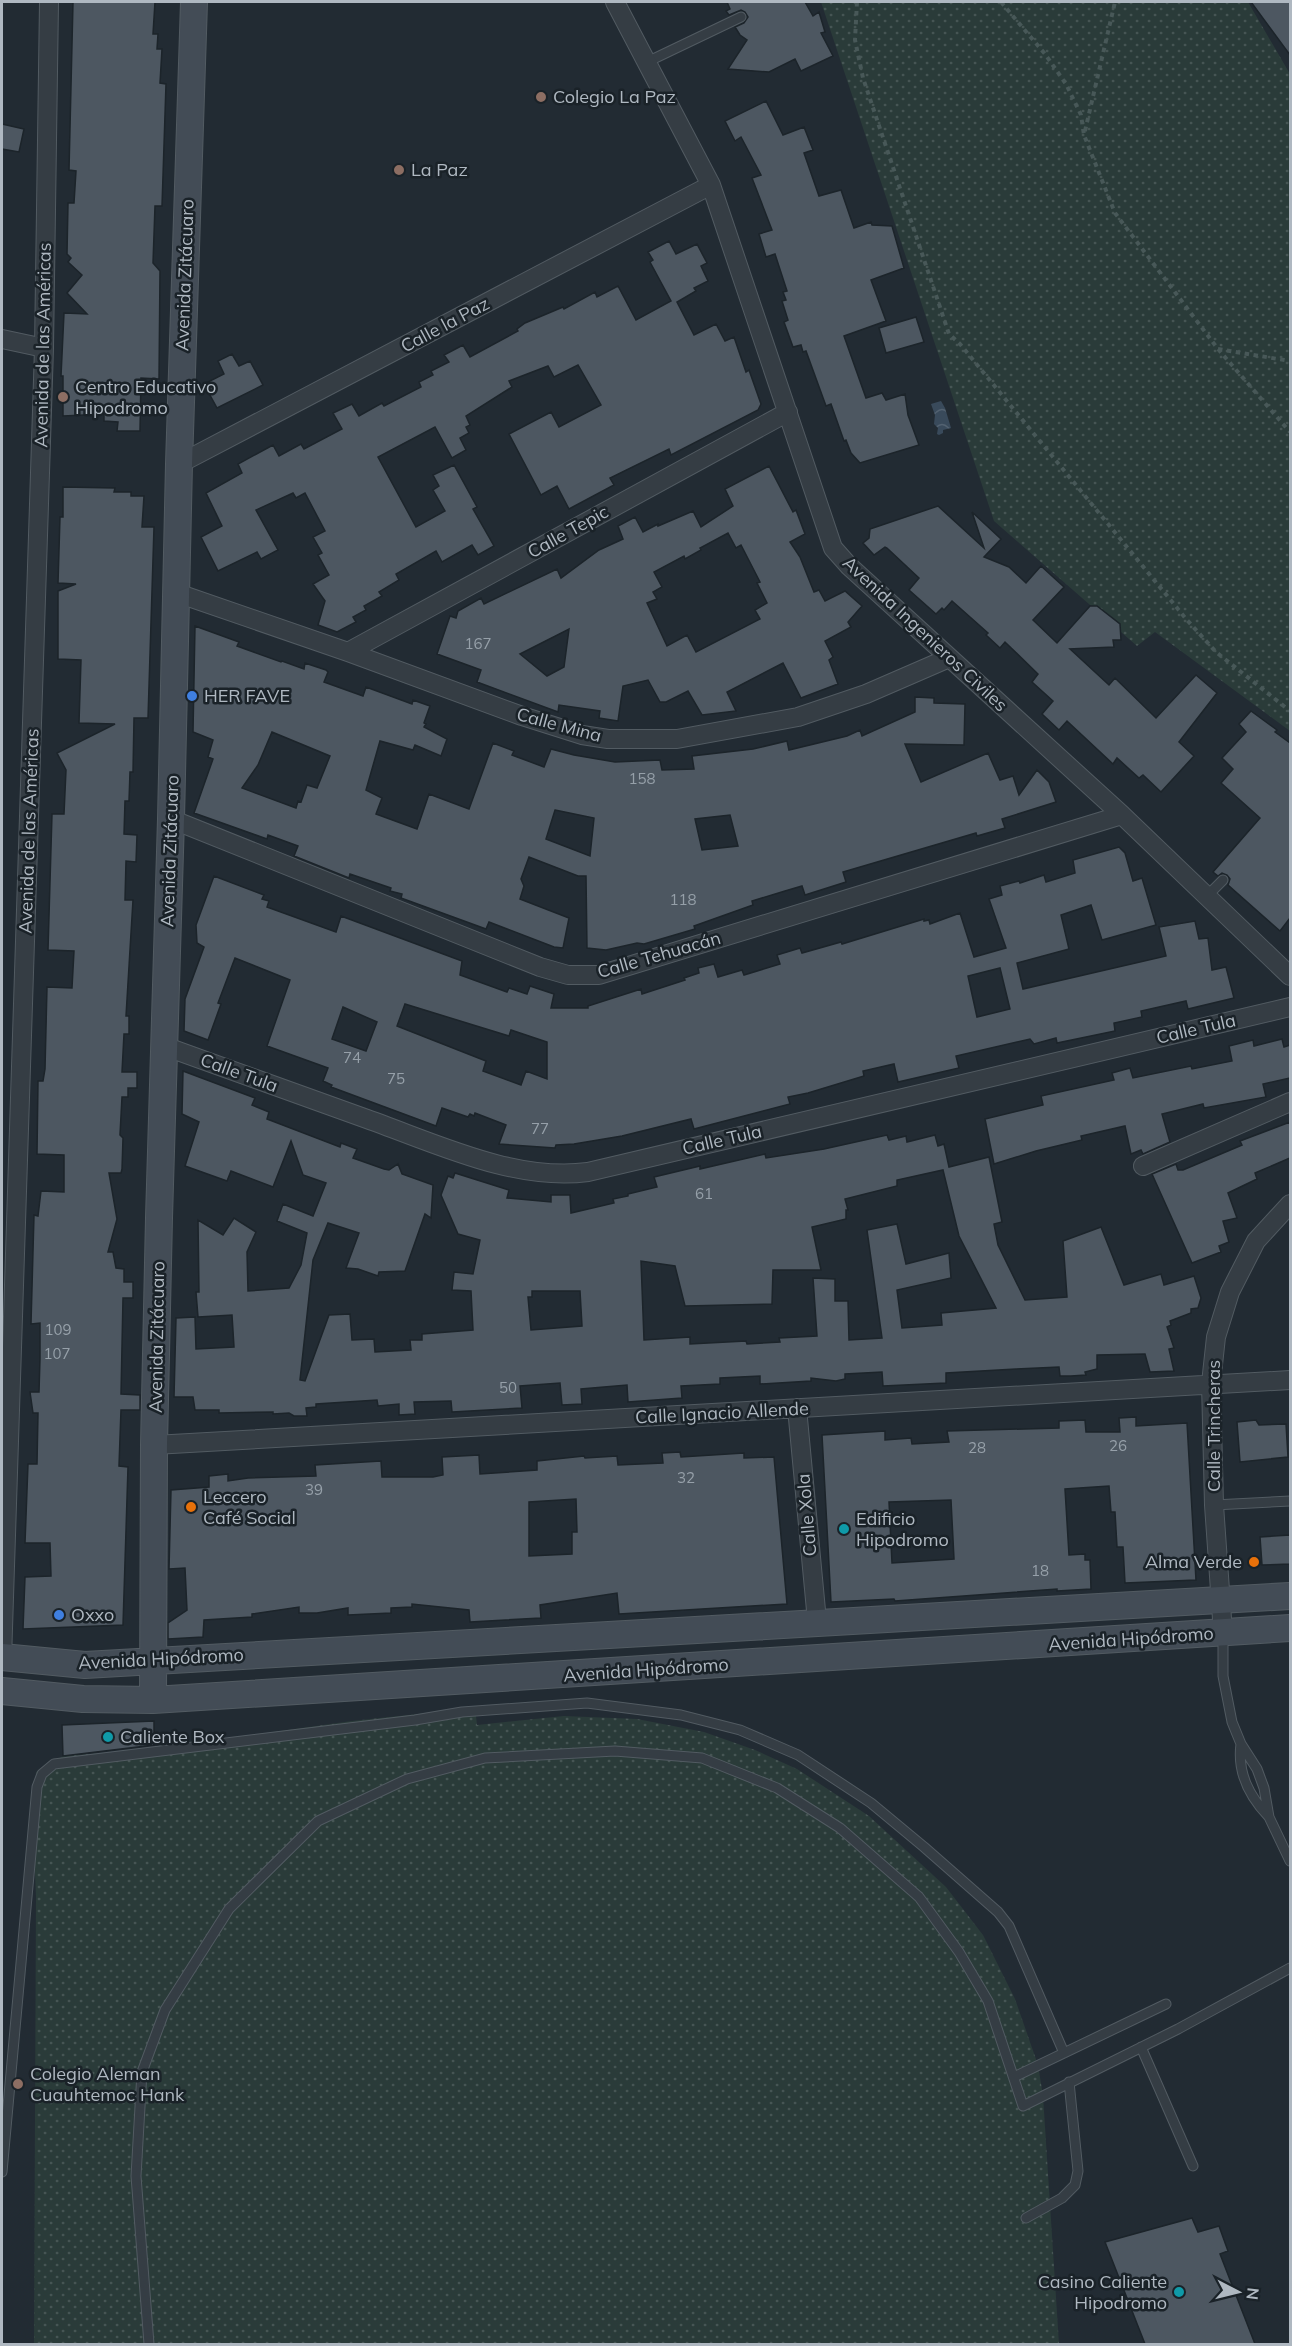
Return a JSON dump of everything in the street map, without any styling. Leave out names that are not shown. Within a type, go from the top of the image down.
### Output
[{"type":"main road","name":"Avenida Zitácuaro","points":[[153,1700],[154,1445],[179,464],[194,2]]},
{"type":"main road","name":"Avenida Hipódromo","points":[[2,1658],[85,1665],[817,1621],[1290,1596]]},
{"type":"main road","name":"Avenida Hipódromo","points":[[2,1691],[83,1699],[153,1700],[1290,1628]]},
{"type":"street","name":"Avenida de las Américas","points":[[2,1658],[44,348],[49,2]]},
{"type":"street","name":"Avenida Ingenieros Civiles","points":[[615,2],[711,185],[833,548],[849,566],[1122,815],[1290,976]]},
{"type":"street","name":"Calle la Paz","points":[[179,464],[711,185]]},
{"type":"street","points":[[2,339],[44,348]]},
{"type":"street","name":"Calle Tepic","points":[[348,652],[788,412]]},
{"type":"street","name":"Calle Mina","points":[[177,593],[348,652],[522,716],[582,735],[619,739],[677,739],[798,717],[866,694],[950,658]]},
{"type":"street","name":"Calle Tehuacán","points":[[171,819],[540,967],[568,975],[599,975],[1122,815]]},
{"type":"street","name":"Calle Tula","points":[[164,1046],[471,1156],[538,1173],[565,1175],[588,1172],[1290,1007]]},
{"type":"street","points":[[1143,1166],[1290,1102]]},
{"type":"street","name":"Calle Trincheras","points":[[1223,1633],[1214,1505],[1211,1383],[1216,1337],[1230,1292],[1256,1241],[1290,1204]]},
{"type":"street","name":"Calle Ignacio Allende","points":[[154,1445],[1290,1380]]},
{"type":"street","name":"Calle Xola","points":[[797,1408],[817,1621]]},
{"type":"lane","points":[[647,62],[741,17]]},
{"type":"lane","points":[[1207,896],[1222,880]]},
{"type":"lane","points":[[1214,1505],[1290,1501]]},
{"type":"lane","points":[[1223,1633],[1223,1676],[1226,1700],[1241,1744],[1261,1778],[1269,1817],[1290,1861]]},
{"type":"lane","points":[[2,2172],[37,1787],[42,1774],[54,1764],[415,1720],[462,1712],[587,1703],[681,1715],[740,1730],[798,1755],[871,1803],[998,1912],[1009,1926],[1064,2054]]},
{"type":"lane","points":[[1241,1744],[1239,1756],[1244,1779],[1256,1804],[1269,1817]]},
{"type":"lane","points":[[148,2344],[136,2176],[142,2072],[165,2010],[229,1909],[318,1821],[407,1779],[485,1758],[615,1751],[702,1758],[777,1788],[840,1828],[919,1897],[959,1952],[988,2001],[1023,2106],[1290,1968]]},
{"type":"lane","points":[[1014,2077],[1166,2004]]},
{"type":"lane","points":[[1141,2047],[1193,2166]]},
{"type":"lane","points":[[1026,2218],[1062,2198],[1075,2185],[1078,2170],[1069,2082]]},
{"type":"path","points":[[858,2],[855,40],[863,78],[949,334],[1186,620],[1216,652],[1290,711]]},
{"type":"path","points":[[1001,2],[1046,54],[1066,84],[1081,115],[1084,135],[1114,213],[1218,349],[1290,432]]},
{"type":"path","points":[[1084,135],[1115,2]]},
{"type":"path","points":[[1218,349],[1290,361]]},
{"type":"shaded area","points":[[821,2],[1248,2],[1290,74],[1290,731],[1155,632],[1137,646],[994,521]]},
{"type":"shaded area","points":[[475,1708],[477,1725],[564,1716],[637,1719],[704,1732],[755,1750],[797,1769],[869,1816],[946,1887],[983,1935],[1015,1999],[1038,2065],[1043,2096],[1059,2344],[34,2344],[36,1897],[33,1824],[36,1772],[63,1756],[154,1749],[352,1721]]},
{"type":"water","points":[[941,401],[951,428],[943,430],[943,433],[939,435],[937,434],[938,428],[934,424],[935,415],[931,404]]},
{"type":"building","points":[[73,2],[155,2],[153,34],[158,34],[157,49],[162,49],[160,83],[166,84],[162,206],[155,206],[153,263],[160,271],[159,379],[141,378],[140,431],[117,431],[118,422],[104,421],[104,414],[63,416],[63,376],[61,376],[64,313],[87,314],[67,293],[82,275],[68,262],[71,258],[67,254],[68,203],[74,203],[76,171],[69,170]]},
{"type":"building","points":[[727,2],[805,2],[813,16],[819,12],[825,32],[821,33],[833,56],[801,71],[795,59],[769,72],[728,69],[747,40],[735,27],[744,23],[748,17],[741,10],[729,15],[726,11],[730,9]]},
{"type":"building","points":[[1251,2],[1290,2],[1290,55]]},
{"type":"building","points":[[766,101],[783,135],[804,127],[813,150],[804,153],[819,196],[841,190],[854,228],[871,222],[872,225],[892,226],[904,268],[871,280],[886,321],[844,336],[866,398],[882,393],[886,400],[905,394],[908,415],[919,445],[860,463],[851,453],[846,440],[844,441],[831,404],[826,406],[806,351],[803,352],[801,345],[793,347],[784,322],[788,320],[782,301],[786,300],[783,292],[787,291],[775,254],[766,257],[759,234],[772,230],[752,178],[761,175],[741,137],[735,141],[725,121]]},
{"type":"building","points":[[2,124],[24,129],[19,152],[2,149]]},
{"type":"building","points":[[669,241],[676,254],[697,244],[707,263],[701,266],[708,281],[694,288],[696,291],[677,302],[694,335],[716,324],[725,341],[734,337],[746,372],[749,370],[761,404],[758,410],[671,455],[669,449],[610,478],[614,485],[569,509],[557,486],[541,495],[509,434],[551,412],[559,427],[601,405],[578,365],[554,377],[548,366],[509,381],[512,387],[466,416],[470,425],[466,427],[469,433],[460,438],[466,450],[452,458],[435,427],[378,457],[416,527],[445,511],[433,490],[439,486],[433,475],[454,465],[477,507],[473,509],[494,546],[478,555],[472,545],[442,562],[436,551],[396,574],[399,580],[379,592],[382,596],[364,606],[366,610],[353,617],[356,622],[337,632],[318,625],[325,601],[313,584],[329,575],[318,555],[322,553],[313,537],[325,531],[305,493],[296,498],[293,493],[256,510],[278,550],[261,559],[257,552],[218,571],[201,537],[222,526],[206,493],[242,473],[238,464],[273,445],[279,456],[301,444],[304,449],[342,429],[333,413],[352,404],[359,416],[382,403],[384,406],[421,387],[419,382],[433,375],[431,371],[449,362],[444,355],[463,345],[470,357],[518,331],[517,329],[525,323],[563,307],[564,309],[595,292],[597,297],[618,286],[636,320],[671,301],[650,262],[653,260],[648,252]]},
{"type":"building","points":[[916,317],[924,342],[886,353],[879,328]]},
{"type":"building","points":[[232,354],[239,366],[250,361],[263,385],[217,408],[204,384],[224,374],[218,361]]},
{"type":"building","points":[[769,466],[793,512],[796,510],[805,534],[790,542],[800,557],[814,592],[819,590],[825,601],[845,591],[862,606],[848,622],[851,627],[825,641],[833,657],[829,660],[838,684],[801,698],[783,663],[727,692],[736,711],[702,715],[688,691],[666,702],[660,702],[648,680],[623,686],[618,721],[599,718],[600,711],[559,705],[558,712],[477,682],[481,670],[437,654],[450,616],[456,618],[458,611],[481,598],[484,604],[557,569],[561,578],[599,550],[623,539],[618,526],[635,517],[643,532],[693,511],[701,527],[733,506],[725,489]],"holes":[[[728,533],[736,548],[741,545],[760,582],[757,583],[767,603],[755,610],[760,619],[696,652],[687,635],[667,646],[647,603],[657,599],[653,592],[662,587],[654,572],[684,556],[685,559]],[[569,629],[564,667],[547,676],[520,654]]]},
{"type":"building","points":[[63,487],[115,488],[114,492],[131,492],[131,496],[144,496],[142,527],[154,527],[148,718],[134,718],[133,772],[130,772],[129,801],[125,801],[124,834],[137,835],[136,862],[126,861],[125,900],[133,900],[126,1016],[129,1016],[129,1034],[124,1034],[122,1072],[137,1072],[137,1088],[128,1088],[128,1097],[122,1097],[120,1135],[123,1138],[122,1169],[121,1173],[109,1173],[117,1219],[108,1252],[113,1252],[116,1268],[124,1269],[124,1282],[133,1282],[133,1298],[123,1298],[121,1394],[140,1395],[140,1410],[121,1410],[119,1466],[128,1467],[123,1625],[23,1629],[25,1577],[51,1576],[50,1543],[25,1543],[28,1464],[37,1464],[38,1413],[33,1413],[30,1392],[39,1392],[40,1358],[40,1323],[31,1324],[34,1215],[38,1216],[41,1191],[64,1192],[64,1155],[37,1154],[38,1081],[43,1081],[45,1069],[47,987],[72,988],[74,951],[48,950],[52,814],[64,814],[66,770],[57,753],[115,724],[79,723],[81,660],[58,659],[58,591],[76,584],[58,583]]},
{"type":"building","points":[[938,506],[984,548],[972,512],[1001,539],[984,557],[1009,567],[1026,583],[1041,566],[1064,587],[1033,620],[1057,643],[1090,606],[1097,606],[1120,624],[1121,640],[1113,640],[1114,647],[1070,649],[1109,685],[1115,678],[1156,718],[1196,675],[1217,693],[1179,742],[1194,756],[1161,792],[1143,775],[1139,778],[1117,758],[1113,764],[1067,721],[1059,730],[1042,714],[1053,701],[1032,682],[1038,674],[1005,642],[1000,648],[986,635],[988,633],[952,601],[944,610],[942,608],[936,614],[909,590],[919,578],[887,548],[885,547],[874,555],[863,543],[869,538],[870,529]]},
{"type":"building","points":[[195,626],[239,642],[237,646],[281,662],[304,669],[305,663],[326,670],[328,672],[324,682],[363,696],[366,687],[412,704],[413,700],[430,706],[424,727],[447,739],[441,756],[415,745],[413,750],[380,741],[366,790],[382,798],[376,814],[417,829],[429,794],[469,809],[493,743],[514,751],[512,755],[544,767],[551,749],[615,762],[660,760],[662,770],[694,769],[692,756],[753,749],[787,741],[789,750],[847,736],[860,730],[862,736],[915,712],[915,697],[934,698],[934,703],[965,704],[964,745],[905,744],[921,782],[988,753],[1000,780],[1013,776],[1019,795],[1037,770],[1049,782],[1056,802],[1002,819],[1005,828],[977,836],[976,833],[843,872],[846,882],[805,895],[802,886],[752,901],[753,905],[694,926],[695,929],[644,944],[637,943],[606,950],[587,948],[586,876],[578,876],[529,857],[521,879],[524,886],[520,899],[569,918],[563,948],[554,947],[489,922],[486,929],[401,898],[402,894],[390,891],[391,888],[350,874],[349,878],[294,856],[298,846],[268,835],[267,839],[194,813],[213,759],[208,757],[213,740],[193,732]],"holes":[[[272,732],[330,756],[317,788],[307,785],[301,802],[298,801],[296,808],[242,788],[258,765]],[[555,810],[594,818],[590,856],[546,839]],[[730,815],[738,846],[702,850],[695,819]]]},
{"type":"building","points":[[1251,711],[1277,730],[1275,732],[1290,743],[1290,918],[1280,931],[1228,885],[1230,879],[1227,875],[1222,873],[1218,876],[1213,872],[1260,818],[1221,783],[1233,769],[1222,758],[1246,732],[1239,724]]},
{"type":"building","points":[[1119,847],[1125,853],[1133,881],[1142,878],[1156,925],[1102,940],[1091,905],[1061,915],[1069,949],[1017,963],[1023,989],[1166,956],[1159,927],[1195,921],[1199,939],[1208,938],[1212,970],[1226,967],[1234,998],[1188,1009],[1186,1001],[1141,1011],[1142,1017],[1114,1023],[1115,1031],[1057,1043],[1056,1038],[1034,1044],[1030,1039],[956,1056],[959,1068],[898,1082],[894,1064],[863,1071],[864,1076],[788,1097],[790,1104],[694,1129],[691,1119],[622,1136],[556,1145],[555,1148],[499,1144],[506,1125],[475,1113],[474,1116],[470,1114],[468,1117],[442,1108],[436,1126],[331,1087],[332,1085],[323,1081],[328,1068],[267,1046],[290,980],[235,958],[218,1003],[221,1004],[208,1040],[184,1031],[185,999],[204,947],[197,943],[196,925],[214,876],[264,895],[262,899],[269,901],[267,907],[336,932],[341,916],[462,961],[460,975],[507,992],[509,988],[527,994],[530,986],[554,994],[551,1008],[588,1008],[588,1006],[641,989],[642,994],[685,980],[684,978],[699,973],[698,968],[714,964],[718,977],[742,970],[744,975],[780,964],[777,955],[800,948],[802,953],[841,942],[842,944],[924,919],[924,921],[929,920],[930,924],[960,913],[974,957],[1006,948],[989,899],[1002,895],[1000,886],[1019,881],[1020,883],[1044,875],[1046,882],[1075,873],[1073,860]],"holes":[[[1000,968],[1010,1009],[977,1017],[968,976]],[[405,1004],[509,1036],[511,1030],[547,1042],[547,1079],[526,1071],[521,1085],[483,1071],[486,1061],[397,1026]],[[343,1007],[377,1022],[366,1051],[332,1039]]]},
{"type":"building","points":[[1282,1039],[1284,1047],[1290,1045],[1290,1078],[1263,1084],[1266,1097],[1204,1108],[1203,1104],[1162,1114],[1170,1142],[1143,1154],[1141,1150],[1131,1154],[1125,1126],[1081,1136],[1082,1140],[994,1164],[985,1119],[1043,1105],[1041,1096],[1114,1080],[1112,1073],[1130,1068],[1133,1078],[1191,1066],[1192,1069],[1232,1061],[1229,1046],[1253,1040],[1254,1046]]},
{"type":"building","points":[[183,1071],[255,1098],[252,1105],[269,1112],[267,1119],[340,1147],[341,1143],[357,1149],[353,1158],[384,1169],[389,1170],[398,1164],[402,1174],[433,1185],[431,1218],[425,1214],[405,1271],[379,1272],[378,1276],[358,1269],[346,1268],[359,1233],[328,1223],[313,1260],[300,1380],[305,1381],[329,1315],[350,1314],[352,1340],[374,1339],[375,1352],[411,1350],[410,1340],[422,1340],[422,1334],[473,1330],[471,1291],[452,1290],[454,1272],[473,1274],[480,1240],[458,1234],[441,1195],[448,1176],[453,1178],[455,1173],[509,1190],[507,1198],[551,1202],[551,1195],[570,1195],[571,1213],[614,1203],[613,1199],[657,1187],[654,1177],[700,1166],[700,1169],[765,1154],[766,1158],[824,1149],[887,1135],[889,1140],[906,1136],[907,1142],[935,1135],[938,1146],[944,1144],[949,1167],[989,1157],[1002,1222],[994,1224],[998,1245],[1025,1300],[1067,1297],[1063,1241],[1101,1227],[1124,1285],[1161,1274],[1164,1285],[1194,1276],[1201,1298],[1198,1308],[1191,1309],[1191,1313],[1170,1321],[1171,1325],[1167,1327],[1174,1348],[1169,1349],[1174,1371],[1150,1372],[1145,1354],[1097,1355],[1097,1369],[1085,1372],[1086,1375],[1071,1376],[1060,1376],[1059,1367],[946,1373],[946,1383],[883,1386],[882,1372],[845,1374],[845,1379],[836,1381],[811,1378],[811,1381],[760,1384],[760,1376],[720,1378],[720,1384],[681,1386],[682,1398],[628,1402],[627,1385],[581,1389],[582,1404],[562,1405],[560,1383],[520,1386],[522,1408],[452,1412],[451,1401],[414,1402],[415,1414],[399,1415],[399,1404],[378,1406],[377,1400],[316,1404],[316,1407],[306,1408],[307,1416],[294,1416],[289,1413],[273,1414],[273,1412],[219,1413],[219,1410],[195,1410],[193,1397],[174,1397],[176,1318],[195,1317],[196,1349],[234,1347],[232,1315],[198,1317],[196,1292],[199,1292],[198,1220],[223,1235],[234,1218],[256,1232],[247,1252],[248,1291],[289,1288],[301,1265],[307,1233],[277,1221],[283,1204],[313,1216],[326,1183],[303,1175],[291,1141],[273,1187],[231,1171],[227,1181],[185,1166],[199,1122],[182,1114]],"holes":[[[943,1170],[959,1236],[996,1308],[941,1313],[942,1325],[902,1328],[897,1290],[951,1278],[949,1253],[906,1264],[897,1224],[867,1230],[882,1338],[849,1340],[848,1301],[835,1301],[835,1279],[813,1278],[817,1336],[779,1338],[780,1342],[747,1344],[746,1341],[690,1344],[690,1337],[644,1340],[641,1261],[675,1266],[685,1306],[772,1304],[773,1270],[821,1270],[812,1227],[846,1219],[846,1210],[848,1210],[845,1199],[897,1186],[897,1180]],[[532,1291],[580,1291],[582,1326],[531,1330],[528,1297],[532,1297]]]},
{"type":"building","points":[[1290,1122],[1290,1158],[1255,1173],[1257,1179],[1228,1193],[1237,1218],[1223,1221],[1229,1242],[1219,1246],[1221,1252],[1192,1263],[1152,1174],[1176,1164],[1178,1170],[1183,1170],[1242,1145],[1240,1141]]},
{"type":"building","points":[[1136,1417],[1136,1426],[1187,1423],[1196,1580],[1125,1583],[1123,1547],[1117,1547],[1115,1512],[1111,1512],[1109,1486],[1065,1489],[1069,1555],[1085,1554],[1085,1560],[1090,1560],[1091,1589],[1057,1591],[1057,1589],[895,1601],[894,1599],[831,1602],[822,1435],[885,1431],[885,1440],[911,1438],[912,1444],[949,1442],[947,1431],[1059,1428],[1059,1421],[1085,1420],[1086,1432],[1120,1432],[1119,1418]],"holes":[[[951,1500],[954,1559],[892,1563],[889,1502]]]},
{"type":"building","points":[[1256,1420],[1259,1425],[1286,1424],[1288,1457],[1240,1462],[1237,1422]]},
{"type":"building","points":[[680,1452],[681,1457],[744,1453],[744,1458],[774,1457],[787,1604],[619,1614],[617,1593],[540,1605],[541,1618],[470,1622],[469,1610],[412,1604],[412,1607],[391,1608],[391,1613],[348,1615],[348,1608],[317,1613],[299,1613],[299,1607],[252,1614],[252,1617],[204,1620],[203,1637],[168,1639],[168,1623],[187,1610],[185,1568],[169,1569],[171,1490],[209,1487],[209,1476],[228,1474],[228,1481],[248,1478],[316,1476],[315,1465],[381,1461],[382,1477],[433,1477],[443,1475],[442,1457],[479,1455],[480,1474],[537,1470],[537,1461],[584,1456],[585,1458],[617,1456],[618,1465],[663,1463],[662,1453]],"holes":[[[576,1499],[577,1532],[572,1532],[572,1554],[529,1556],[529,1502]]]},
{"type":"building","points":[[1290,1535],[1290,1564],[1262,1565],[1260,1537]]},
{"type":"building","name":"Caliente Box","points":[[154,1721],[154,1745],[63,1756],[62,1725]]},
{"type":"building","name":"Casino Caliente Hipodromo","points":[[1192,2218],[1198,2232],[1219,2226],[1228,2251],[1220,2254],[1255,2344],[1145,2344],[1105,2242]]},
{"type":"place","name":"Colegio La Paz","points":[[541,97]]},
{"type":"place","name":"La Paz","points":[[399,170]]},
{"type":"place","name":"Centro Educativo Hipodromo","points":[[63,397]]},
{"type":"place","name":"HER FAVE","points":[[192,696]]},
{"type":"place","name":"Leccero Café Social","points":[[191,1507]]},
{"type":"place","name":"Edificio Hipodromo","points":[[844,1529]]},
{"type":"place","name":"Alma Verde","points":[[1254,1562]]},
{"type":"place","name":"Oxxo","points":[[59,1615]]},
{"type":"place","name":"Caliente Box","points":[[108,1737]]},
{"type":"place","name":"Colegio Aleman Cuauhtemoc Hank","points":[[18,2084]]},
{"type":"place","name":"Casino Caliente Hipodromo","points":[[1179,2292]]}]
